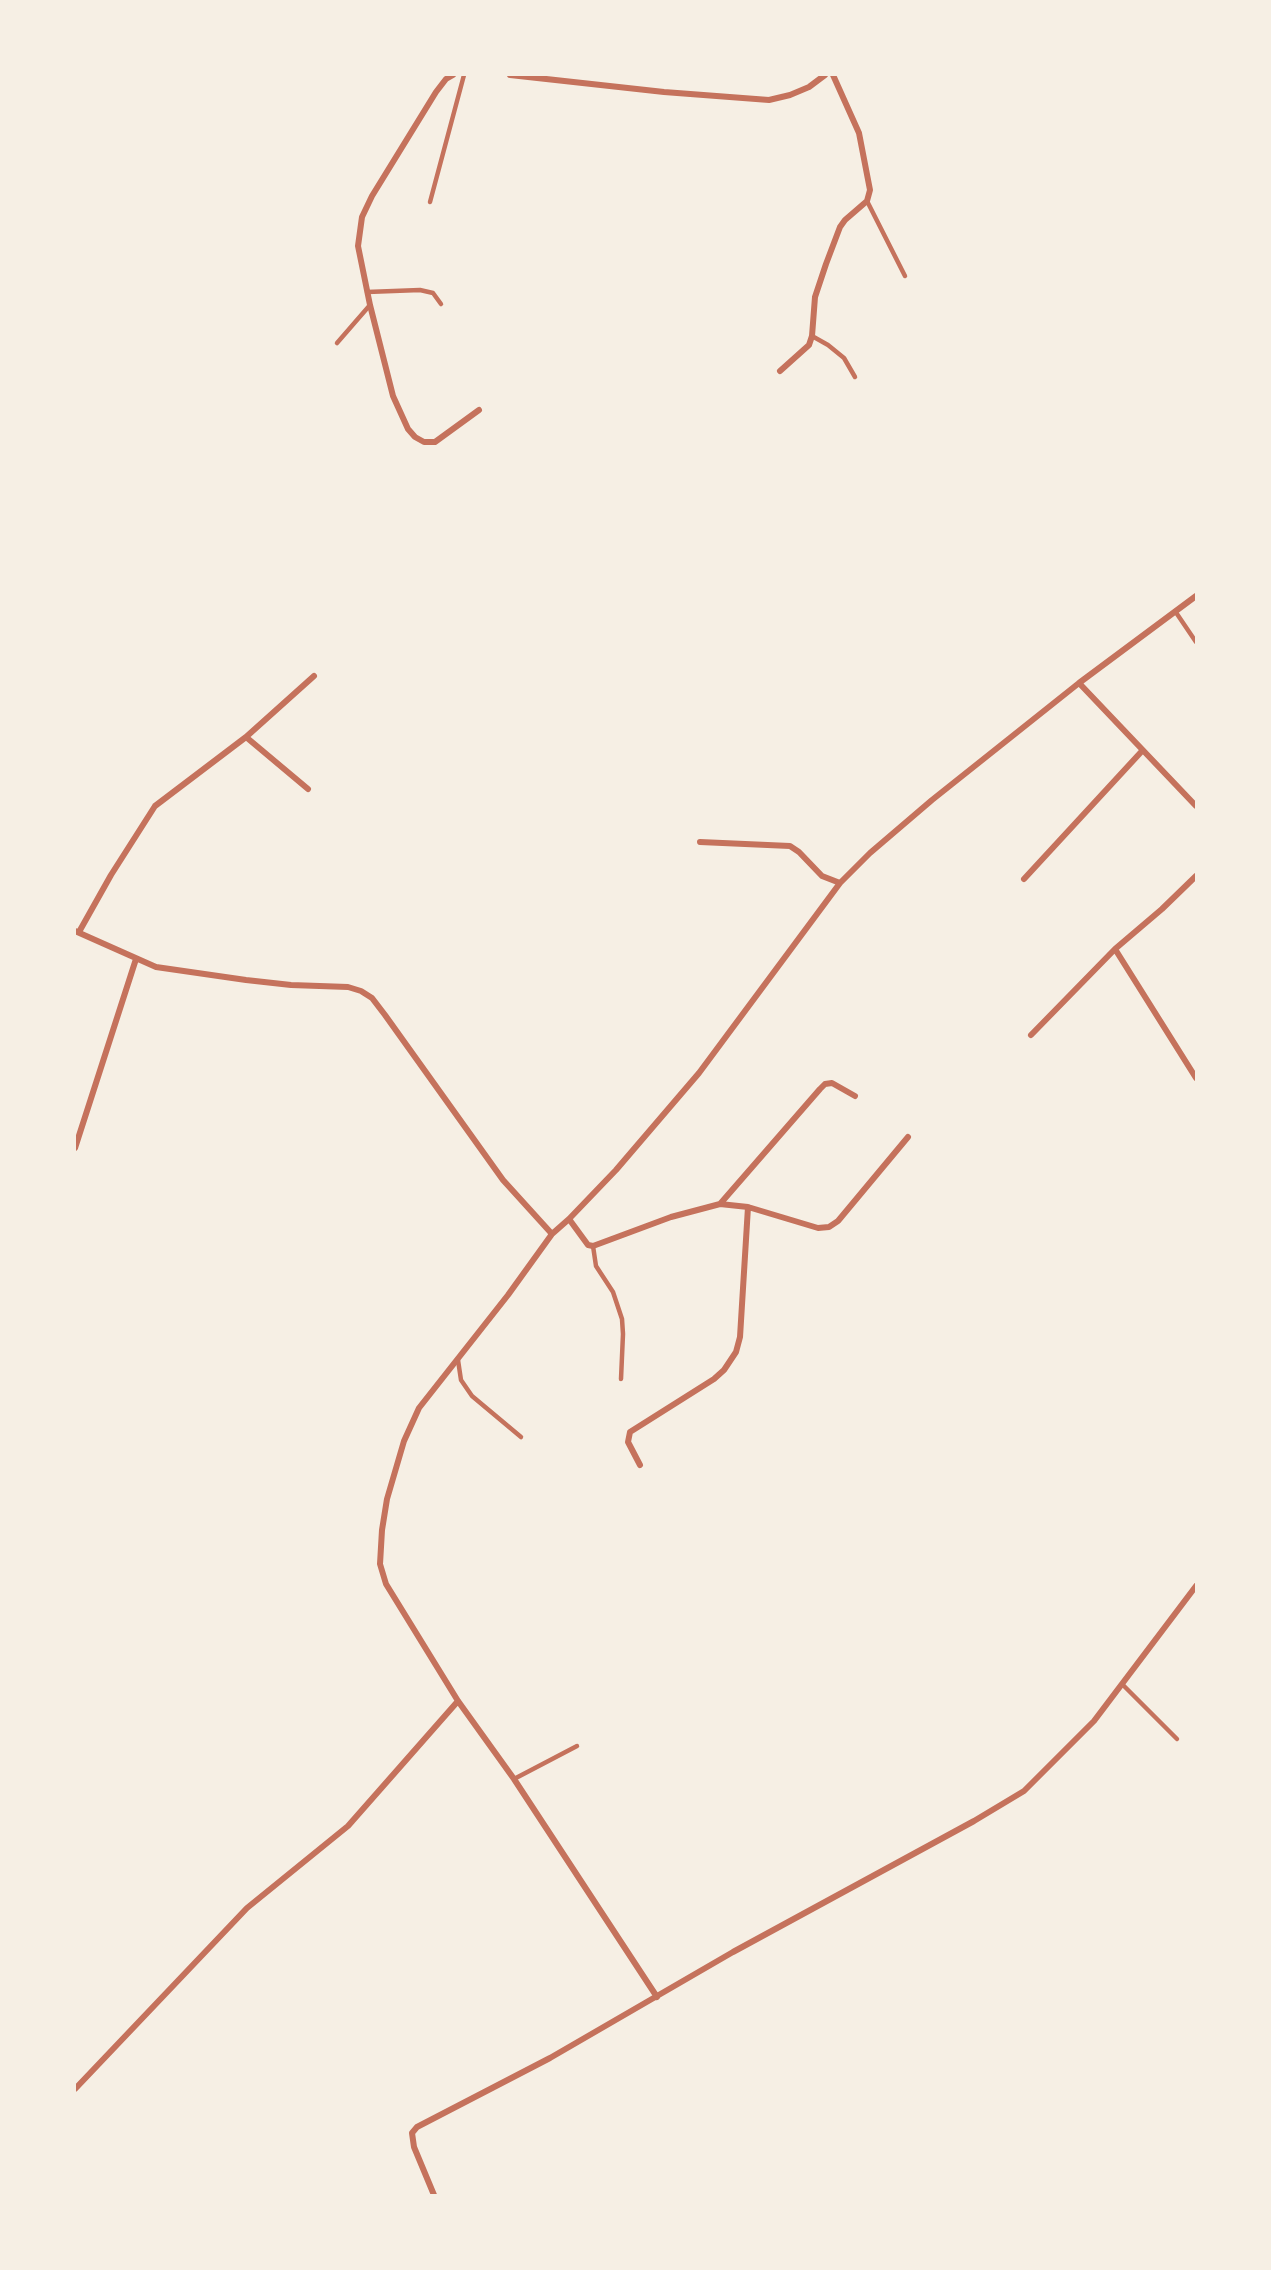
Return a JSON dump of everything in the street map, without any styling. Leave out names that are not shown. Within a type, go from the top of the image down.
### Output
[{"type":"street","points":[[453,75],[446,79],[436,92],[372,196],[362,217],[358,246],[393,396],[408,429],[424,442],[435,442],[478,410]]},
{"type":"street","points":[[510,75],[664,92],[769,100],[809,87],[825,75]]},
{"type":"street","points":[[780,370],[808,345],[812,336],[815,297],[840,227],[854,211],[867,201],[870,190],[859,133],[833,75]]},
{"type":"street","points":[[657,1997],[513,1779],[458,1701],[386,1584],[380,1563],[387,1499],[404,1441],[419,1408],[552,1234],[616,1170],[699,1073],[840,883],[870,853],[932,800],[1078,683],[1196,596]]},
{"type":"street","points":[[314,676],[246,736],[155,807],[77,932],[156,967],[291,985],[348,987],[362,991],[372,998],[385,1015],[503,1180],[552,1234]]},
{"type":"street","points":[[1078,683],[1196,806]]},
{"type":"street","points":[[246,736],[308,789]]},
{"type":"street","points":[[1024,879],[1142,751]]},
{"type":"street","points":[[700,842],[790,846],[822,876],[840,883]]},
{"type":"street","points":[[1031,1035],[1115,949],[1196,876]]},
{"type":"street","points":[[1115,949],[1196,1077]]},
{"type":"street","points":[[75,1148],[136,959]]},
{"type":"street","points":[[720,1204],[825,1084],[832,1083],[855,1096]]},
{"type":"street","points":[[569,1219],[588,1245],[593,1246],[671,1217],[720,1204],[748,1207],[818,1228],[829,1227],[838,1221],[908,1137]]},
{"type":"street","points":[[640,1465],[628,1442],[630,1432],[714,1379],[724,1370],[736,1352],[740,1337],[748,1207]]},
{"type":"street","points":[[434,2195],[414,2147],[412,2133],[417,2127],[541,2063],[1024,1791],[1094,1720],[1196,1586]]},
{"type":"street","points":[[76,2085],[247,1908],[348,1826],[458,1701]]},
{"type":"lane","points":[[430,202],[464,75]]},
{"type":"lane","points":[[867,201],[905,276]]},
{"type":"lane","points":[[367,292],[420,290],[433,293],[441,304]]},
{"type":"lane","points":[[337,343],[370,305]]},
{"type":"lane","points":[[812,336],[844,358],[855,377]]},
{"type":"lane","points":[[1175,611],[1196,642]]},
{"type":"lane","points":[[593,1246],[596,1266],[613,1292],[622,1319],[621,1379]]},
{"type":"lane","points":[[458,1357],[461,1380],[471,1396],[521,1437]]},
{"type":"lane","points":[[1122,1684],[1177,1739]]},
{"type":"lane","points":[[513,1779],[577,1746]]}]
